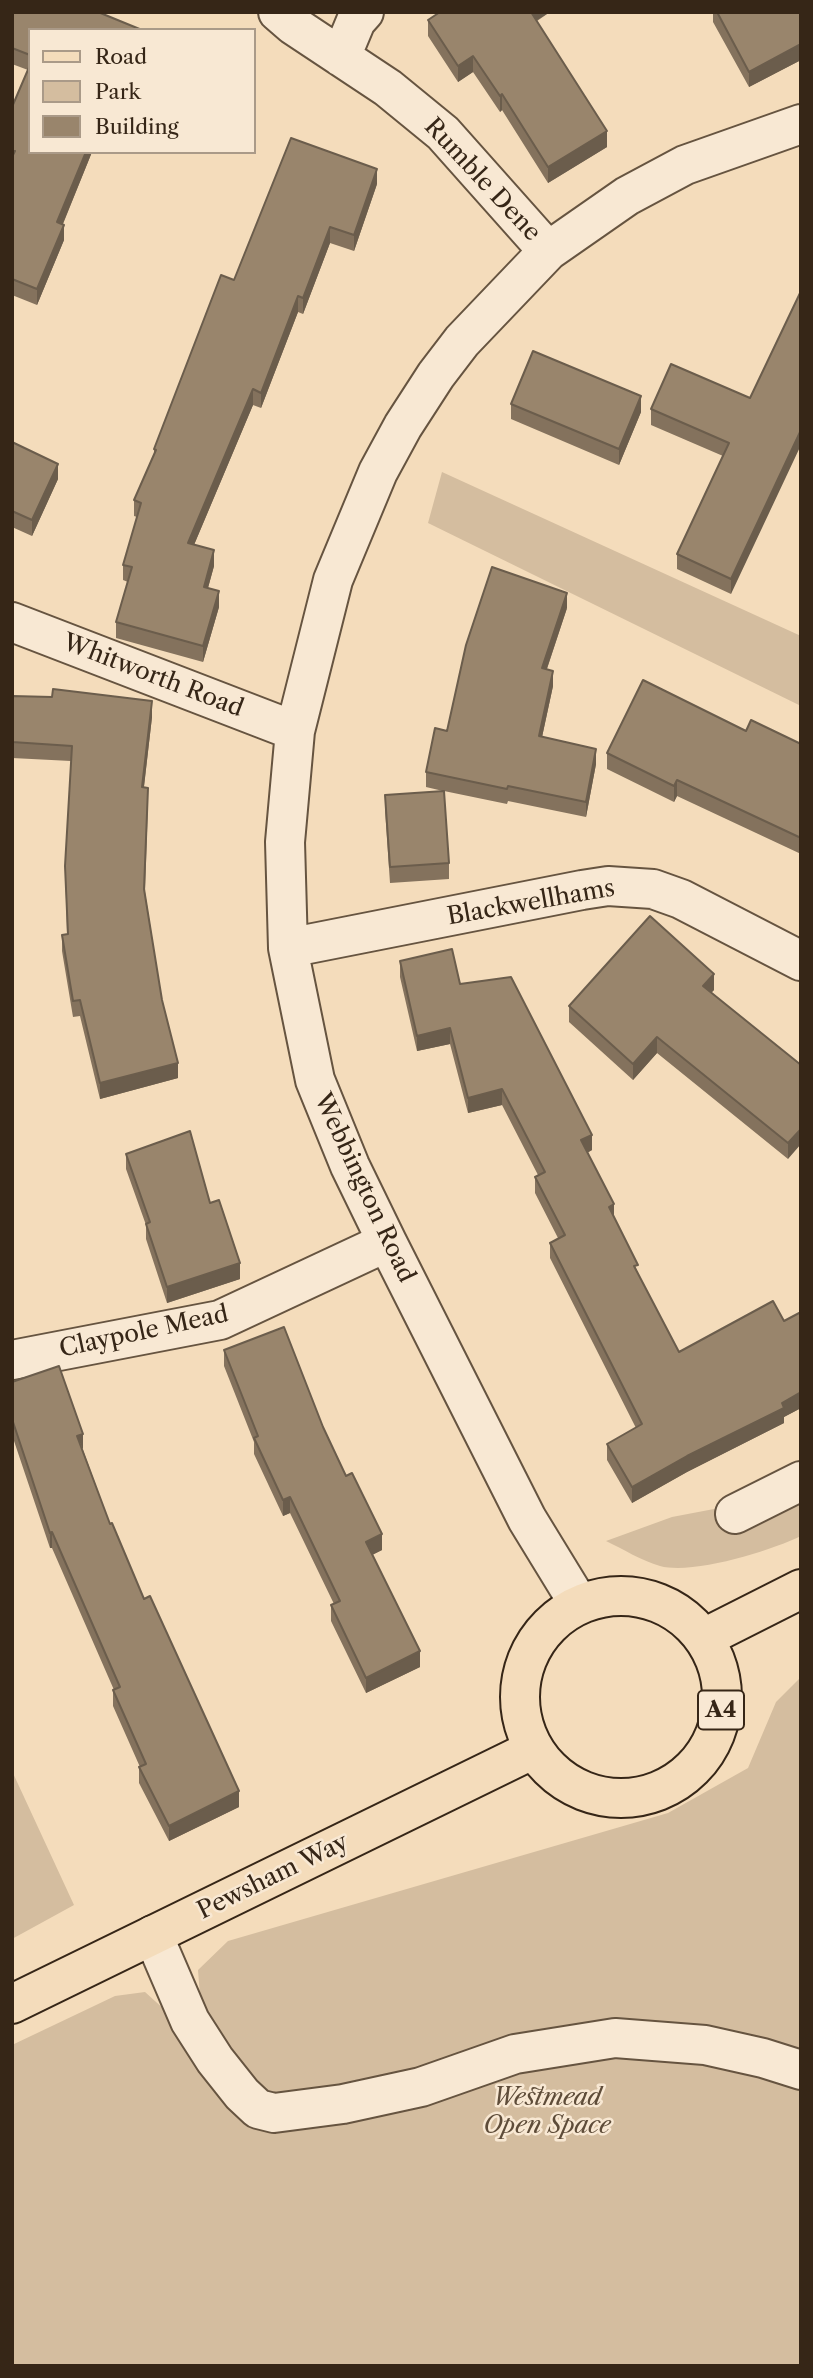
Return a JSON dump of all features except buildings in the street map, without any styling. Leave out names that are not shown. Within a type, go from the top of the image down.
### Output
[{"type":"main road","points":[[704,1637],[801,1589]]},
{"type":"main road","name":"A4","points":[[612,1595],[647,1598],[679,1613],[704,1637],[718,1667],[722,1699],[717,1731],[701,1759],[677,1782],[647,1795],[615,1798],[583,1791],[555,1774],[534,1749],[521,1717],[520,1683],[530,1651],[550,1623],[579,1604],[612,1595]]},
{"type":"main road","name":"Pewsham Way","points":[[12,2004],[534,1749]]},
{"type":"street","name":"Rumble Dene","points":[[278,12],[388,88],[443,133],[548,251]]},
{"type":"street","points":[[341,57],[356,21],[364,12]]},
{"type":"street","name":"Webbington Road","points":[[579,1604],[527,1519],[387,1242],[350,1166],[315,1080],[288,948],[285,842],[295,731],[332,580],[378,472],[403,426],[436,375],[487,313],[548,251],[627,196],[685,165],[801,124]]},
{"type":"street","name":"Whitworth Road","points":[[12,622],[295,731]]},
{"type":"street","name":"Blackwellhams","points":[[288,948],[582,890],[630,886],[653,889],[681,899],[801,961]]},
{"type":"street","name":"Claypole Mead","points":[[12,1360],[220,1320],[387,1242]]},
{"type":"street","points":[[735,1514],[801,1481]]},
{"type":"street","points":[[153,1935],[190,2021],[215,2060],[242,2094],[258,2109],[274,2113],[356,2101],[421,2087],[515,2054],[615,2038],[705,2045],[801,2070]]},
{"type":"green space","points":[[442,472],[801,636],[801,706],[428,523]]},
{"type":"green space","points":[[801,1482],[801,1536],[771,1548],[731,1560],[674,1568],[653,1564],[606,1541],[672,1517],[756,1501]]},
{"type":"green space","name":"Westmead Open Space","points":[[801,1677],[801,2366],[12,2366],[12,2045],[115,1996],[145,1992],[166,2011],[200,1996],[198,1970],[228,1941],[668,1813],[748,1768],[776,1702]]},
{"type":"green space","points":[[12,1771],[74,1905],[12,1939]]}]
